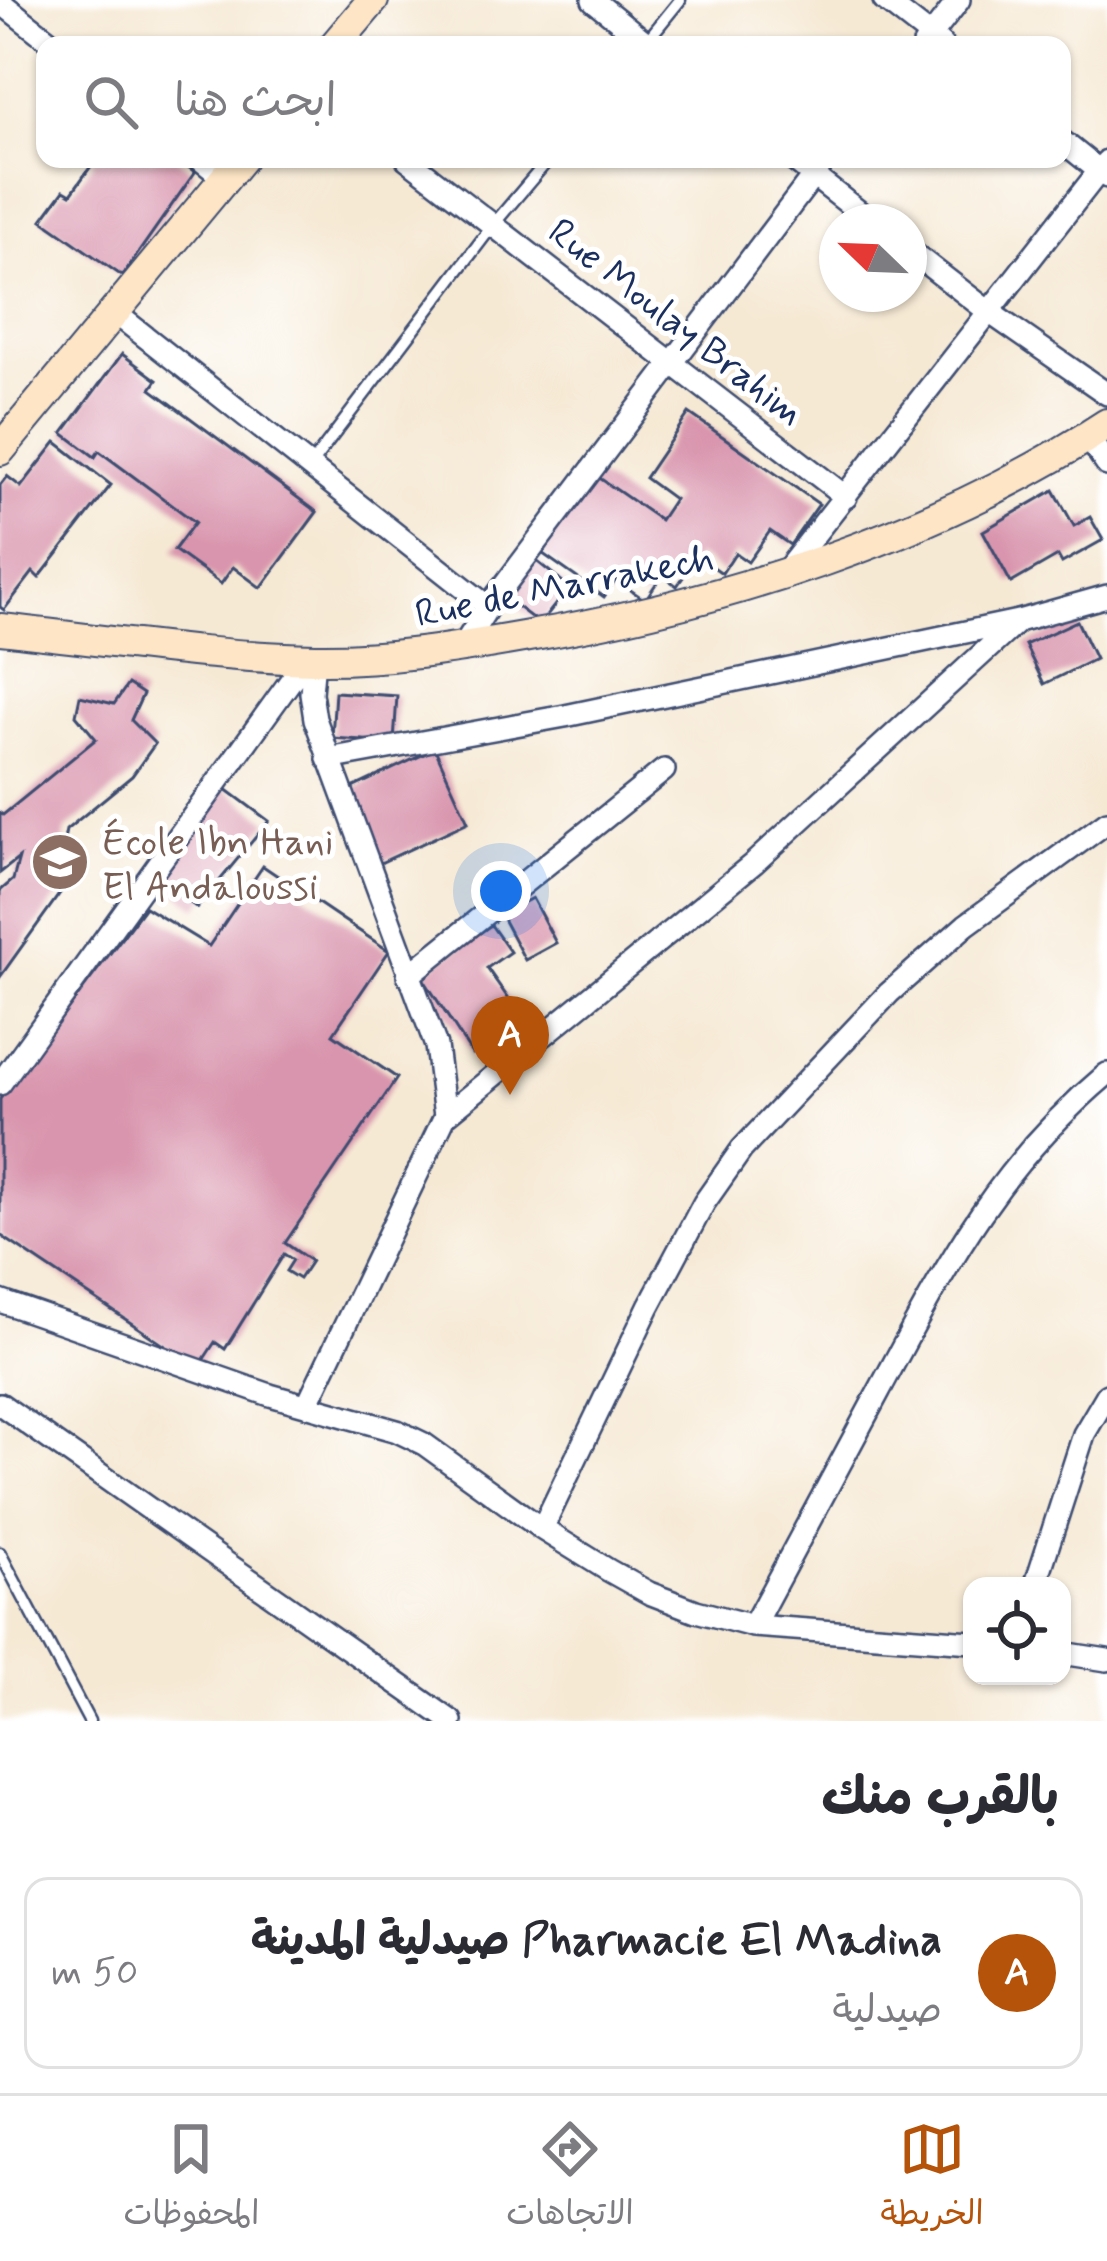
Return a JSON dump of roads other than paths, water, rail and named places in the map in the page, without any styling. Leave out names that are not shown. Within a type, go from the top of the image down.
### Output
[{"type":"street","points":[[343,36],[373,0]]},
{"type":"street","points":[[593,0],[636,36]]},
{"type":"street","points":[[884,0],[925,36]]},
{"type":"street","points":[[936,36],[959,0]]},
{"type":"street","points":[[0,2],[43,36]]},
{"type":"street","points":[[785,572],[1104,169],[1071,147]]},
{"type":"street","name":"Rue Moulay Brahim","points":[[419,168],[846,497]]},
{"type":"street","points":[[462,648],[818,168]]},
{"type":"street","points":[[820,168],[855,204]]},
{"type":"street","points":[[0,450],[233,169]]},
{"type":"street","points":[[927,264],[1107,394]]},
{"type":"street","points":[[114,312],[488,607]]},
{"type":"street","points":[[1097,430],[1107,465]]},
{"type":"street","name":"Rue de Marrakech","points":[[0,628],[220,653],[310,658],[462,648],[632,618],[736,590],[942,513],[1016,478],[1097,430]]},
{"type":"street","points":[[328,759],[566,716],[1018,621],[1107,596]]},
{"type":"street","points":[[307,1405],[445,1116],[754,863],[1018,621]]},
{"type":"street","points":[[310,658],[311,693],[328,759],[436,1046],[445,1116]]},
{"type":"street","points":[[0,1084],[310,658]]},
{"type":"street","points":[[408,976],[664,770]]},
{"type":"street","points":[[542,1529],[649,1306],[704,1203],[742,1149],[904,980],[966,925],[1107,822]]},
{"type":"street","points":[[753,1626],[942,1272],[994,1191],[1058,1115],[1107,1074]]},
{"type":"street","points":[[0,1301],[424,1444],[542,1529],[650,1593],[753,1626],[963,1641]]},
{"type":"street","points":[[0,1404],[451,1721]]},
{"type":"street","points":[[1039,1577],[1084,1434],[1103,1409]]},
{"type":"street","points":[[1071,1654],[1107,1660]]},
{"type":"lane","points":[[652,36],[680,0]]},
{"type":"lane","points":[[310,466],[542,168]]},
{"type":"lane","points":[[0,1552],[89,1721]]},
{"type":"place","name":"École Ibn Hani El Andaloussi","points":[[60,862]]},
{"type":"place","name":"Pharmacie El Madina صيدلية المدينة","points":[[510,1095]]}]
